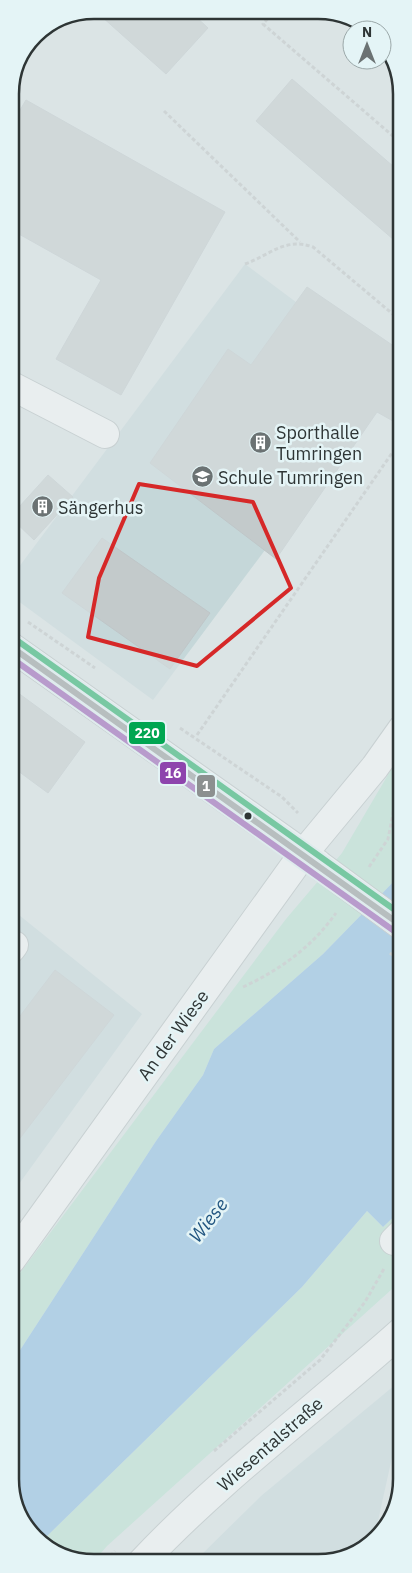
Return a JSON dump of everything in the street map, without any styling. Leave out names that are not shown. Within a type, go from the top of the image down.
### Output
[{"type":"street","points":[[19,390],[105,434]]},
{"type":"street","points":[[19,652],[314,851],[393,918]]},
{"type":"street","name":"An der Wiese","points":[[19,1249],[202,996],[314,851],[338,814],[393,741]]},
{"type":"street","name":"Wiesentalstraße","points":[[150,1554],[191,1514],[275,1438],[393,1338]]},
{"type":"path","points":[[268,19],[263,24],[393,136]]},
{"type":"path","points":[[164,111],[300,242],[313,247],[393,313]]},
{"type":"path","points":[[244,264],[264,257],[281,246],[300,242]]},
{"type":"path","points":[[197,735],[393,452]]},
{"type":"path","points":[[24,622],[31,622],[102,673]]},
{"type":"path","points":[[172,723],[282,797],[314,851]]},
{"type":"path","points":[[365,1302],[369,1292]]},
{"type":"highlighted area","points":[[139,484],[253,502],[291,588],[197,666],[88,637],[99,578]]},
{"type":"shaded area","name":"Schule Tumringen","points":[[245,264],[393,375],[393,379],[153,700],[19,602],[19,567]]},
{"type":"shaded area","points":[[19,915],[142,1014],[19,1184]]},
{"type":"shaded area","points":[[393,1387],[393,1453],[377,1527],[368,1536],[356,1544],[328,1554],[202,1554],[261,1496]]},
{"type":"green space","points":[[393,766],[393,882],[323,954],[214,1049],[203,1075],[156,1141],[19,1352],[19,1274],[286,919],[342,853]]},
{"type":"green space","points":[[367,1211],[383,1227],[393,1218],[393,1288],[100,1554],[79,1553],[56,1544],[46,1537],[302,1287]]},
{"type":"water","name":"Wiese","points":[[393,882],[393,1218],[383,1227],[367,1211],[302,1287],[46,1537],[37,1529],[29,1517],[24,1508],[19,1489],[19,1352],[156,1141],[203,1075],[214,1049],[323,954]]},
{"type":"building","points":[[104,19],[198,19],[208,28],[166,74]]},
{"type":"building","points":[[292,79],[393,166],[393,239],[256,121]]},
{"type":"building","points":[[26,100],[225,212],[121,395],[56,359],[101,280],[19,234],[19,112]]},
{"type":"building","name":"Sporthalle Tumringen","points":[[307,287],[393,346],[393,421],[377,412],[276,559],[150,463],[228,349],[251,365]]},
{"type":"building","name":"Sängerhus","points":[[48,475],[73,497],[34,540],[19,526],[19,507]]},
{"type":"building","points":[[102,538],[210,613],[170,669],[62,593]]},
{"type":"building","points":[[19,694],[85,742],[48,793],[19,772]]},
{"type":"building","points":[[55,970],[114,1015],[19,1140],[19,1017]]},
{"type":"transit line","name":"220","points":[[19,642],[393,909]]},
{"type":"transit line","name":"1","points":[[19,652],[393,920]]},
{"type":"transit line","name":"16","points":[[19,663],[393,930]]},
{"type":"place","name":"Sporthalle Tumringen","points":[[260,442]]},
{"type":"place","name":"Schule Tumringen","points":[[202,477]]},
{"type":"place","name":"Sängerhus","points":[[42,507]]}]
